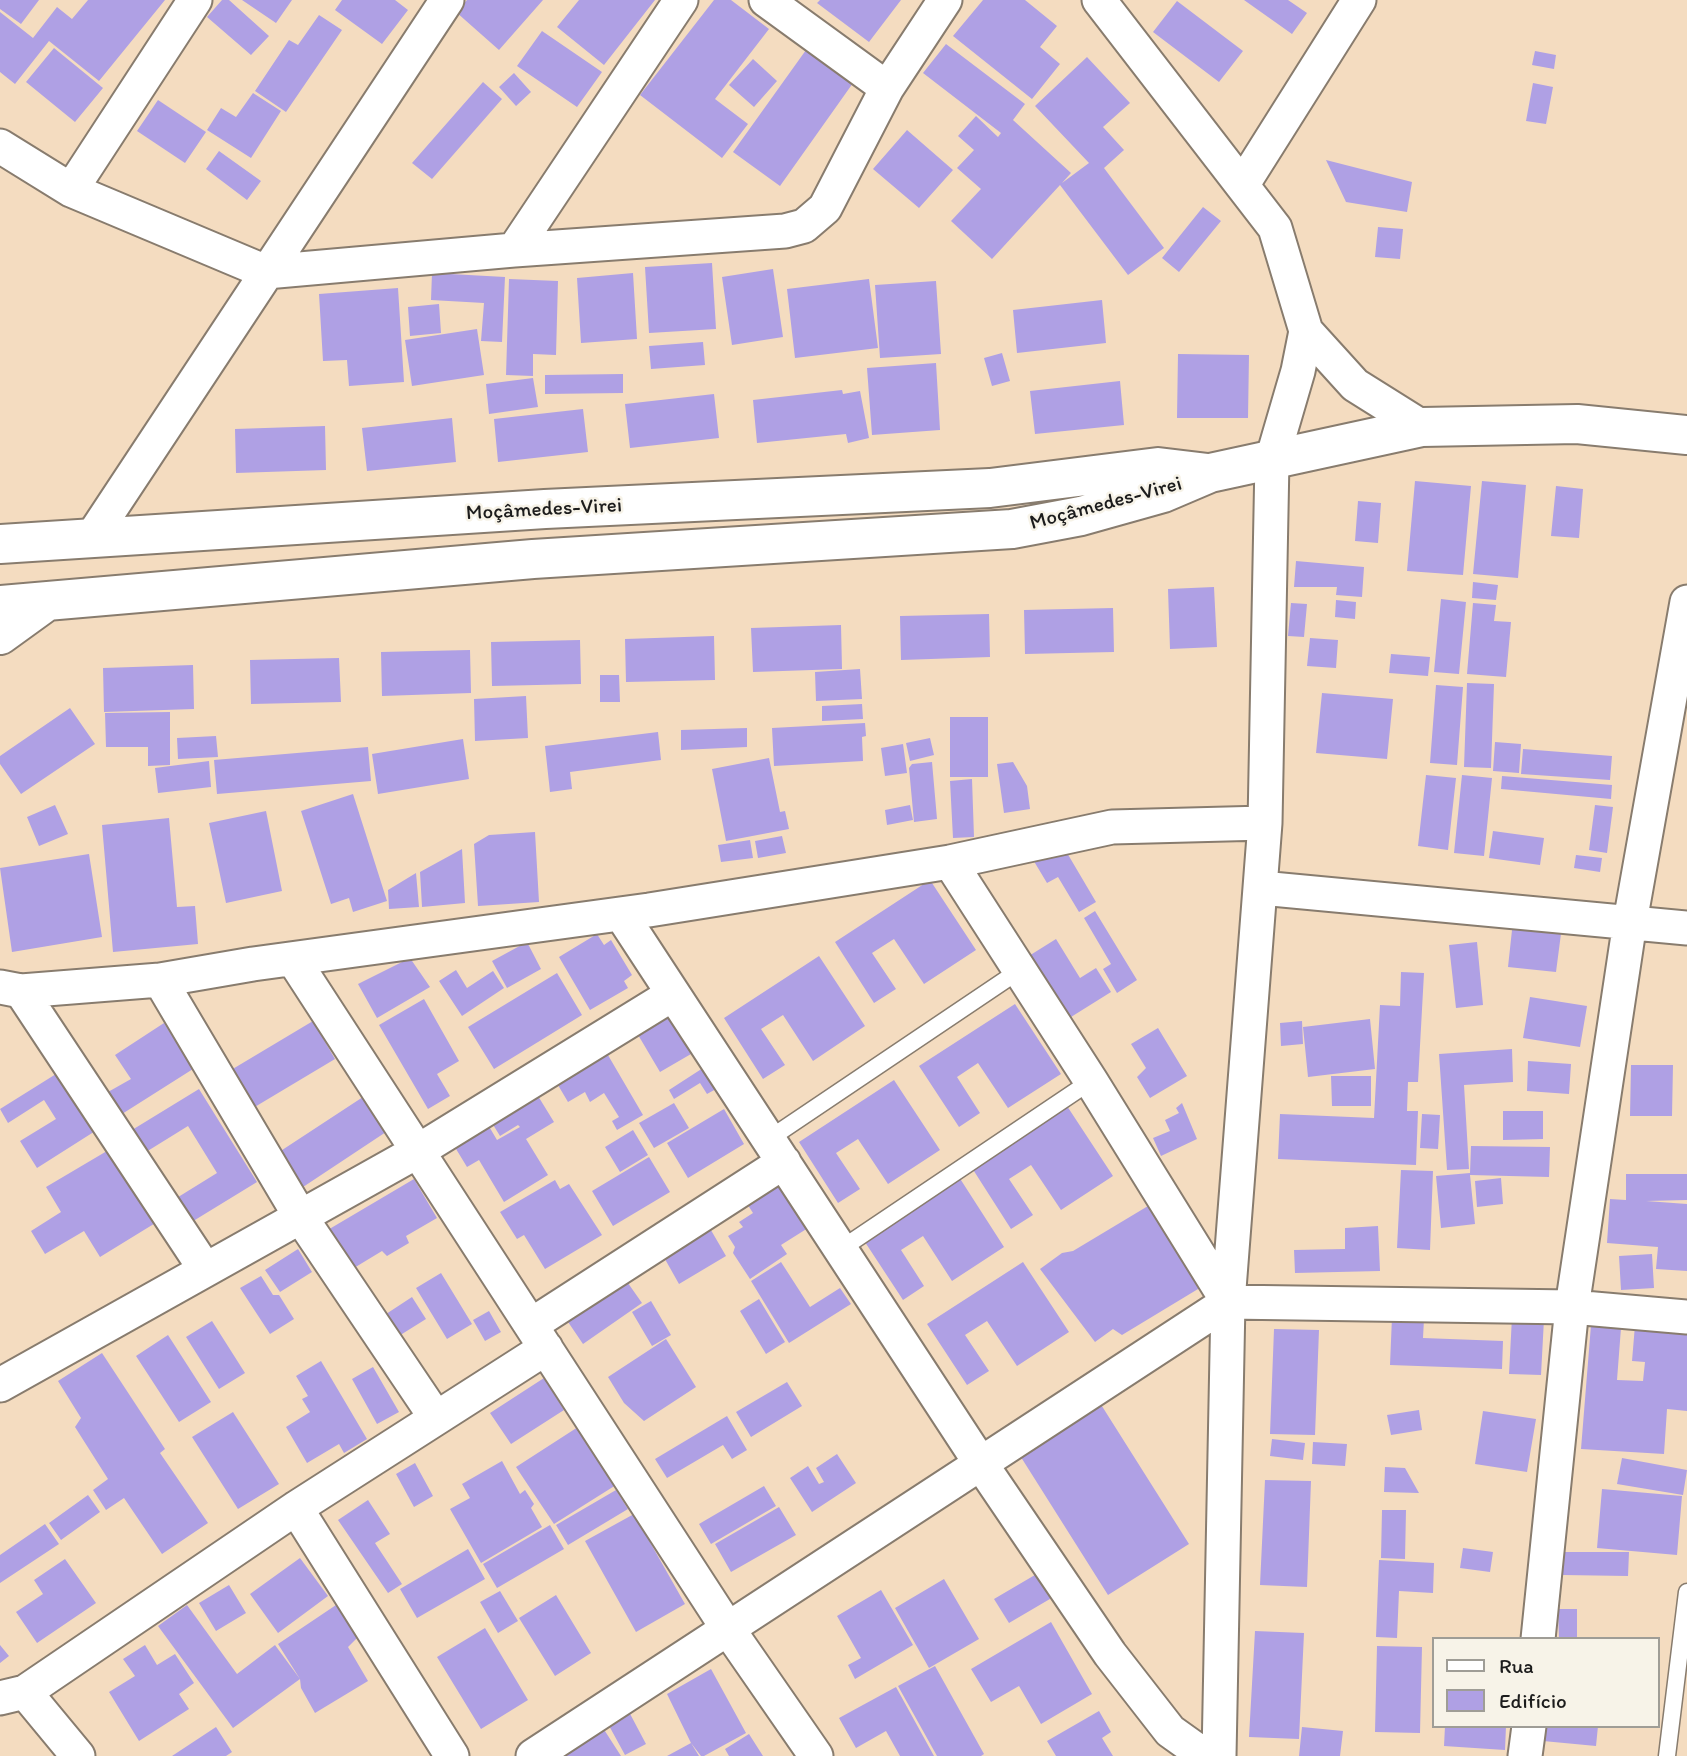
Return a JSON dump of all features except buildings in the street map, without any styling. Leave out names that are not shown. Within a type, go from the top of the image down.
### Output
[{"type":"street","points":[[71,190],[195,0]]},
{"type":"street","points":[[90,540],[446,0]]},
{"type":"street","points":[[514,250],[681,0]]},
{"type":"street","points":[[765,0],[887,88]]},
{"type":"street","points":[[0,146],[71,190],[266,272],[514,250],[785,231],[804,226],[824,208],[887,88],[945,0]]},
{"type":"street","points":[[1099,0],[1275,228],[1306,331],[1356,385],[1422,427]]},
{"type":"street","points":[[1242,184],[1359,0]]},
{"type":"street","points":[[1219,1756],[1228,1302],[1265,822],[1272,460],[1298,371],[1306,331]]},
{"type":"street","points":[[1210,473],[1422,427],[1577,424],[1687,435]]},
{"type":"street","name":"Moçâmedes-Virei","points":[[10,539],[90,540],[545,509],[990,488],[1158,467],[1210,473]]},
{"type":"street","name":"Moçâmedes-Virei","points":[[0,604],[533,559],[1012,529],[1081,516],[1163,493],[1210,473]]},
{"type":"street","points":[[0,635],[47,601]]},
{"type":"street","points":[[1538,1637],[1572,1307],[1630,922],[1687,602]]},
{"type":"street","points":[[7,995],[160,980],[621,914],[950,862],[1112,827],[1265,822]]},
{"type":"street","points":[[950,862],[1228,1302]]},
{"type":"street","points":[[1261,888],[1687,928]]},
{"type":"street","points":[[621,914],[981,1464],[1110,1654],[1170,1731],[1205,1756]]},
{"type":"street","points":[[293,959],[728,1629],[816,1756]]},
{"type":"street","points":[[160,980],[300,1216],[436,1418]]},
{"type":"street","points":[[0,1385],[418,1151],[673,994]]},
{"type":"street","points":[[7,995],[205,1269]]},
{"type":"street","points":[[78,1756],[12,1695],[436,1418],[776,1151]]},
{"type":"street","points":[[533,1756],[1228,1302],[1572,1307],[1687,1317]]},
{"type":"street","points":[[296,1508],[452,1756]]},
{"type":"street","points":[[1525,1756],[1529,1728]]},
{"type":"lane","points":[[776,1151],[1020,970]]},
{"type":"lane","points":[[841,1249],[1091,1082]]},
{"type":"lane","points":[[1667,1756],[1687,1592]]}]
